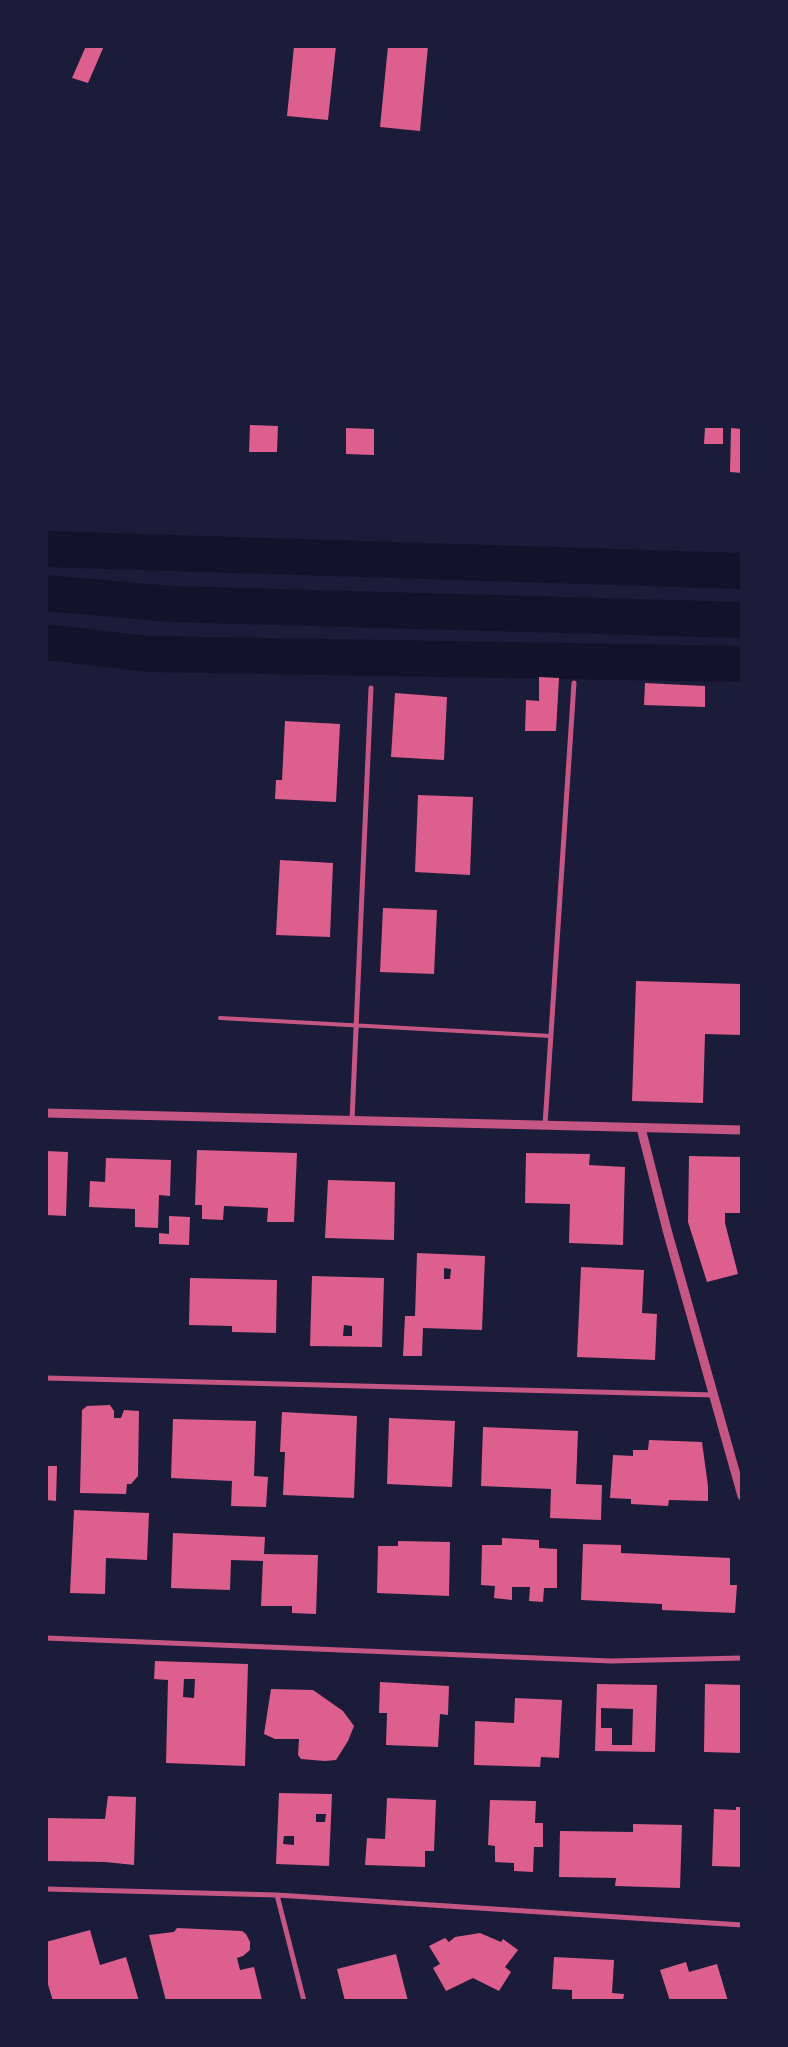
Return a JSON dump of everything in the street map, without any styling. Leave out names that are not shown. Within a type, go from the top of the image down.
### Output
[{"type":"street","points":[[545,1125],[574,683]]},
{"type":"street","points":[[352,1120],[371,688]]},
{"type":"street","points":[[46,1113],[742,1130]]},
{"type":"street","points":[[641,1128],[667,1230],[742,1496]]},
{"type":"street","points":[[46,1378],[714,1395]]},
{"type":"street","points":[[46,1638],[611,1662],[742,1658]]},
{"type":"street","points":[[46,1889],[277,1895],[742,1925]]},
{"type":"street","points":[[277,1895],[304,2001]]},
{"type":"lane","points":[[220,1018],[551,1036]]},
{"type":"building","points":[[86,46],[104,46],[88,83],[72,78]]},
{"type":"building","points":[[294,46],[336,46],[328,120],[287,116]]},
{"type":"building","points":[[388,46],[428,46],[420,131],[380,127]]},
{"type":"building","points":[[250,425],[278,426],[277,452],[249,452]]},
{"type":"building","points":[[346,428],[374,429],[374,455],[346,454]]},
{"type":"building","points":[[705,428],[723,428],[723,444],[704,444]]},
{"type":"building","points":[[731,428],[742,429],[742,473],[730,472]]},
{"type":"building","points":[[539,677],[559,678],[556,731],[525,731],[526,700],[539,701]]},
{"type":"building","points":[[645,683],[705,686],[705,707],[644,705]]},
{"type":"building","points":[[395,693],[447,697],[444,760],[391,757]]},
{"type":"building","points":[[285,721],[340,724],[336,802],[275,799],[276,780],[282,780]]},
{"type":"building","points":[[418,795],[473,797],[470,875],[415,872]]},
{"type":"building","points":[[280,860],[333,863],[330,937],[276,935]]},
{"type":"building","points":[[383,908],[437,910],[434,974],[380,972]]},
{"type":"building","points":[[636,981],[742,984],[742,1035],[705,1034],[703,1103],[632,1101]]},
{"type":"building","points":[[197,1150],[297,1153],[294,1222],[267,1222],[268,1208],[224,1206],[223,1220],[202,1219],[202,1205],[195,1205]]},
{"type":"building","points":[[46,1151],[68,1152],[66,1216],[46,1215]]},
{"type":"building","points":[[526,1153],[590,1154],[589,1165],[625,1167],[623,1245],[569,1243],[570,1204],[525,1203]]},
{"type":"building","points":[[689,1156],[742,1157],[742,1213],[725,1213],[725,1223],[738,1274],[707,1282],[688,1222]]},
{"type":"building","points":[[106,1158],[171,1160],[170,1196],[159,1195],[158,1228],[135,1227],[135,1209],[89,1207],[90,1181],[105,1182]]},
{"type":"building","points":[[328,1180],[395,1182],[394,1240],[325,1238]]},
{"type":"building","points":[[169,1216],[190,1217],[189,1245],[159,1244],[159,1233],[169,1234]]},
{"type":"building","points":[[417,1253],[485,1256],[482,1330],[423,1328],[422,1356],[403,1356],[405,1316],[415,1316]],"holes":[[[444,1268],[451,1269],[450,1279],[444,1279]]]},
{"type":"building","points":[[581,1267],[644,1270],[642,1313],[657,1314],[655,1360],[577,1357]]},
{"type":"building","points":[[312,1276],[384,1278],[382,1347],[310,1346]],"holes":[[[344,1325],[352,1326],[352,1336],[343,1336]]]},
{"type":"building","points":[[190,1278],[277,1280],[276,1333],[232,1332],[232,1326],[189,1325]]},
{"type":"building","points":[[110,1405],[114,1411],[114,1418],[121,1418],[124,1410],[139,1411],[138,1476],[131,1484],[127,1484],[126,1494],[80,1493],[82,1410],[87,1406]]},
{"type":"building","points":[[282,1412],[357,1416],[354,1498],[283,1495],[285,1452],[280,1452]]},
{"type":"building","points":[[389,1418],[455,1421],[452,1487],[387,1484]]},
{"type":"building","points":[[173,1419],[256,1421],[254,1476],[268,1477],[266,1507],[231,1506],[232,1481],[171,1478]]},
{"type":"building","points":[[483,1427],[578,1431],[576,1484],[602,1485],[601,1520],[550,1518],[551,1489],[481,1486]]},
{"type":"building","points":[[649,1440],[702,1442],[708,1486],[708,1501],[669,1500],[668,1506],[631,1504],[631,1499],[610,1498],[613,1455],[633,1456],[633,1450],[648,1450]]},
{"type":"building","points":[[46,1466],[57,1466],[56,1501],[46,1500]]},
{"type":"building","points":[[74,1510],[149,1513],[147,1560],[106,1558],[105,1594],[70,1593]]},
{"type":"building","points":[[173,1533],[265,1537],[264,1554],[318,1555],[316,1614],[292,1613],[292,1606],[261,1606],[263,1561],[231,1560],[230,1590],[171,1588]]},
{"type":"building","points":[[502,1538],[539,1540],[539,1548],[557,1549],[557,1588],[544,1588],[543,1602],[529,1601],[530,1587],[512,1587],[512,1600],[494,1598],[495,1586],[481,1585],[482,1545],[502,1545]]},
{"type":"building","points":[[398,1541],[450,1542],[449,1596],[377,1593],[378,1546],[398,1546]]},
{"type":"building","points":[[583,1544],[621,1545],[621,1553],[730,1558],[730,1585],[737,1585],[735,1613],[662,1610],[662,1604],[581,1600]]},
{"type":"building","points":[[155,1661],[248,1664],[245,1766],[166,1763],[168,1680],[154,1679]],"holes":[[[184,1679],[195,1679],[194,1698],[183,1697]]]},
{"type":"building","points":[[380,1682],[449,1686],[448,1715],[440,1714],[438,1747],[386,1745],[387,1713],[379,1713]]},
{"type":"building","points":[[597,1684],[657,1685],[655,1752],[595,1751]],"holes":[[[601,1708],[633,1709],[632,1745],[612,1745],[612,1728],[601,1728]]]},
{"type":"building","points":[[705,1684],[742,1685],[742,1753],[704,1752]]},
{"type":"building","points":[[271,1689],[313,1690],[343,1711],[354,1726],[348,1741],[336,1760],[301,1759],[298,1755],[299,1739],[275,1739],[264,1734]]},
{"type":"building","points":[[515,1698],[562,1700],[559,1758],[541,1757],[540,1767],[474,1765],[475,1721],[514,1723]]},
{"type":"building","points":[[279,1793],[332,1794],[329,1866],[276,1864]],"holes":[[[316,1814],[326,1814],[325,1822],[316,1822]],[[284,1836],[294,1836],[294,1845],[283,1844]]]},
{"type":"building","points":[[108,1796],[136,1797],[134,1865],[105,1862],[46,1861],[46,1818],[105,1819]]},
{"type":"building","points":[[387,1798],[436,1800],[434,1851],[425,1851],[425,1867],[365,1865],[367,1838],[385,1839]]},
{"type":"building","points":[[490,1800],[536,1801],[535,1823],[543,1823],[543,1847],[534,1847],[533,1872],[514,1871],[514,1863],[495,1862],[495,1846],[488,1845]]},
{"type":"building","points":[[736,1807],[742,1807],[742,1867],[712,1866],[714,1809],[736,1810]]},
{"type":"building","points":[[633,1824],[682,1825],[680,1888],[615,1886],[616,1878],[559,1877],[560,1831],[633,1832]]},
{"type":"building","points":[[177,1928],[242,1931],[246,1934],[250,1942],[250,1950],[237,1958],[240,1970],[254,1967],[262,2000],[166,2001],[149,1935],[174,1932]]},
{"type":"building","points":[[90,1930],[100,1965],[126,1957],[139,2001],[53,2001],[46,1978],[46,1942]]},
{"type":"building","points":[[480,1933],[501,1942],[503,1939],[518,1950],[505,1967],[511,1972],[499,1991],[473,1978],[446,1991],[433,1968],[440,1964],[429,1946],[445,1938],[449,1942],[455,1937]]},
{"type":"building","points":[[396,1954],[408,2001],[345,2001],[337,1969]]},
{"type":"building","points":[[554,1957],[614,1960],[612,1993],[624,1994],[623,2001],[572,2001],[572,1990],[552,1989]]},
{"type":"building","points":[[686,1962],[689,1972],[717,1964],[728,2001],[670,2001],[660,1970]]},
{"type":"waterway","points":[[46,549],[742,571]]},
{"type":"waterway","points":[[46,593],[171,604],[742,620]]},
{"type":"waterway","points":[[46,642],[147,654],[742,664]]}]
